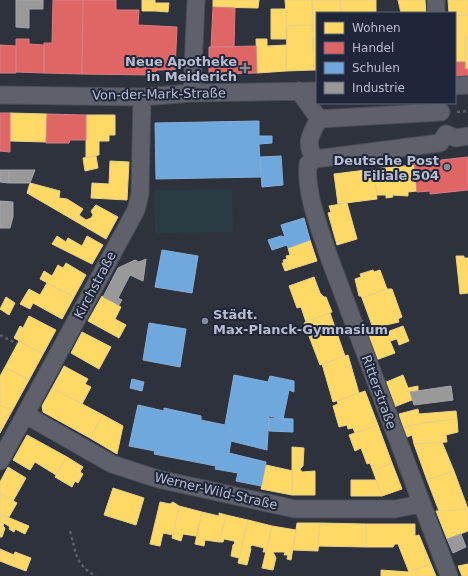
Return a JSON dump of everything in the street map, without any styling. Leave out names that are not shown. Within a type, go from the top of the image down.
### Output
[{"type":"street","points":[[192,93],[196,0]]},
{"type":"street","points":[[436,0],[436,12]]},
{"type":"street","points":[[456,86],[468,85]]},
{"type":"street","points":[[299,91],[319,119]]},
{"type":"street","name":"Von-der-Mark-Straße","points":[[0,95],[142,97],[192,93],[316,91]]},
{"type":"street","name":"Kirchstraße","points":[[0,460],[26,415],[136,210],[140,194],[142,97]]},
{"type":"street","points":[[440,108],[446,134],[440,143],[316,158],[309,147],[309,135],[319,119],[440,108]]},
{"type":"street","points":[[446,134],[456,138],[468,136]]},
{"type":"street","name":"Ritterstraße","points":[[316,158],[308,164],[308,171],[313,206],[329,257],[449,576]]},
{"type":"street","name":"Werner-Wild-Straße","points":[[26,415],[112,464],[158,478],[295,509],[395,509],[421,504]]},
{"type":"path","points":[[0,335],[17,344]]},
{"type":"path","points":[[70,531],[80,564],[86,571],[96,576]]},
{"type":"shaded area","points":[[232,189],[233,232],[155,233],[154,190]]},
{"type":"building: Wohnen","points":[[142,0],[155,0],[155,11],[142,11]]},
{"type":"building: Wohnen","points":[[213,0],[259,0],[258,8],[213,7]]},
{"type":"building: Wohnen","points":[[285,0],[312,0],[312,25],[287,26]]},
{"type":"building: Wohnen","points":[[312,0],[340,0],[341,12],[316,12],[316,40],[313,40]]},
{"type":"building: Wohnen","points":[[340,0],[376,0],[376,12],[341,12]]},
{"type":"building: Wohnen","points":[[398,0],[425,0],[426,12],[401,12]]},
{"type":"building: Wohnen","points":[[448,0],[468,0],[468,15],[456,15],[456,12],[449,12]]},
{"type":"building: Wohnen","points":[[155,3],[169,3],[168,12],[155,11]]},
{"type":"building: Wohnen","points":[[271,9],[287,9],[286,39],[271,39]]},
{"type":"building: Wohnen","points":[[456,15],[468,15],[468,37],[465,37],[465,62],[456,62]]},
{"type":"building: Wohnen","points":[[312,25],[314,70],[286,71],[287,26]]},
{"type":"building: Wohnen","points":[[465,37],[468,37],[468,69],[465,69]]},
{"type":"building: Wohnen","points":[[256,39],[267,39],[267,46],[286,45],[286,71],[257,73]]},
{"type":"building: Wohnen","points":[[313,40],[316,40],[316,70],[314,70]]},
{"type":"building: Wohnen","points":[[10,113],[47,114],[46,142],[10,141]]},
{"type":"building: Wohnen","points":[[86,115],[115,115],[115,135],[109,135],[109,141],[99,141],[99,155],[86,157]]},
{"type":"building: Wohnen","points":[[96,156],[98,168],[85,171],[83,158]]},
{"type":"building: Wohnen","points":[[110,161],[129,162],[127,200],[91,198],[92,183],[109,184]]},
{"type":"building: Wohnen","points":[[414,165],[417,191],[408,192],[408,196],[392,195],[393,197],[386,198],[386,195],[377,195],[374,169]]},
{"type":"building: Wohnen","points":[[374,169],[377,199],[338,204],[334,174]]},
{"type":"building: Wohnen","points":[[30,183],[60,191],[59,198],[67,199],[83,209],[79,215],[86,220],[91,218],[93,215],[91,211],[96,205],[118,217],[106,239],[27,193]]},
{"type":"building: Wohnen","points":[[347,203],[357,239],[337,245],[328,213],[331,212],[329,206]]},
{"type":"building: Wohnen","points":[[57,236],[66,242],[68,238],[82,246],[87,236],[103,245],[92,264],[52,244]]},
{"type":"building: Wohnen","points":[[310,240],[317,261],[285,271],[282,263],[284,263],[283,260],[287,259],[286,256],[290,255],[288,248]]},
{"type":"building: Wohnen","points":[[456,256],[464,256],[464,258],[468,258],[468,293],[460,294]]},
{"type":"building: Wohnen","points":[[66,263],[86,275],[74,297],[40,279],[44,271],[52,276],[58,265],[63,268]]},
{"type":"building: Wohnen","points":[[373,270],[374,272],[380,270],[387,289],[362,298],[359,296],[355,279],[361,277],[360,274]]},
{"type":"building: Wohnen","points":[[314,277],[320,293],[326,297],[332,312],[306,322],[301,307],[297,308],[289,286]]},
{"type":"building: Wohnen","points":[[47,283],[74,297],[62,319],[33,303],[30,309],[20,304],[29,289],[40,295]]},
{"type":"building: Wohnen","points":[[387,289],[392,289],[402,317],[398,319],[399,322],[373,328],[362,298]]},
{"type":"building: Wohnen","points":[[102,296],[121,307],[115,319],[126,325],[119,338],[88,321]]},
{"type":"building: Wohnen","points":[[6,297],[15,303],[9,315],[0,309]]},
{"type":"building: Wohnen","points":[[330,313],[345,356],[320,365],[304,323]]},
{"type":"building: Wohnen","points":[[29,316],[56,330],[43,354],[14,338],[20,326],[23,328]]},
{"type":"building: Wohnen","points":[[403,326],[409,341],[399,345],[397,339],[390,341],[395,353],[376,360],[366,336],[385,328],[387,332]]},
{"type":"building: Wohnen","points":[[82,332],[111,347],[99,369],[71,353]]},
{"type":"building: Wohnen","points":[[19,341],[43,354],[29,380],[5,367]]},
{"type":"building: Wohnen","points":[[348,355],[359,393],[333,402],[322,364]]},
{"type":"building: Wohnen","points":[[64,366],[88,379],[85,384],[91,387],[82,404],[52,388]]},
{"type":"building: Wohnen","points":[[5,367],[29,380],[12,411],[0,405],[0,376]]},
{"type":"building: Wohnen","points":[[403,375],[408,388],[418,386],[418,391],[410,392],[412,400],[394,407],[384,383]]},
{"type":"building: Wohnen","points":[[52,388],[103,415],[90,438],[43,412],[42,406]]},
{"type":"building: Wohnen","points":[[365,391],[378,425],[355,433],[353,428],[348,429],[347,425],[339,427],[333,406],[338,404],[337,401]]},
{"type":"building: Wohnen","points":[[0,405],[12,411],[0,433]]},
{"type":"building: Wohnen","points":[[418,409],[419,414],[456,411],[457,419],[422,423],[403,428],[399,414]]},
{"type":"building: Wohnen","points":[[103,415],[123,426],[117,454],[90,438]]},
{"type":"building: Wohnen","points":[[457,419],[458,432],[446,435],[447,442],[414,444],[412,435],[407,437],[403,428],[422,423]]},
{"type":"building: Wohnen","points":[[378,425],[392,463],[373,471],[370,463],[367,464],[361,448],[355,451],[349,435]]},
{"type":"building: Wohnen","points":[[27,435],[67,457],[56,475],[35,462],[30,470],[13,460]]},
{"type":"building: Wohnen","points":[[442,442],[454,471],[427,480],[414,444]]},
{"type":"building: Wohnen","points":[[292,447],[304,448],[303,466],[300,469],[302,472],[315,471],[315,495],[292,495]]},
{"type":"building: Wohnen","points":[[67,457],[83,467],[80,472],[83,474],[78,483],[75,481],[72,487],[55,477]]},
{"type":"building: Wohnen","points":[[392,463],[402,489],[382,496],[373,471]]},
{"type":"building: Wohnen","points":[[266,465],[293,471],[292,495],[261,489]]},
{"type":"building: Wohnen","points":[[8,467],[26,478],[13,501],[0,493],[0,482]]},
{"type":"building: Wohnen","points":[[454,471],[468,509],[439,511],[427,480]]},
{"type":"building: Wohnen","points":[[351,480],[376,480],[382,496],[351,496]]},
{"type":"building: Wohnen","points":[[113,488],[144,498],[136,525],[104,515]]},
{"type":"building: Wohnen","points":[[0,493],[17,503],[9,517],[0,514]]},
{"type":"building: Wohnen","points":[[160,502],[170,504],[173,502],[179,506],[173,535],[163,533],[160,546],[150,544]]},
{"type":"building: Wohnen","points":[[179,506],[202,512],[196,536],[183,534],[181,541],[172,538]]},
{"type":"building: Wohnen","points":[[468,509],[468,531],[447,539],[436,511]]},
{"type":"building: Wohnen","points":[[202,512],[219,516],[219,513],[226,515],[219,542],[205,540],[204,546],[195,544]]},
{"type":"building: Wohnen","points":[[0,514],[29,526],[25,534],[15,529],[14,532],[4,523],[3,526],[5,528],[2,537],[0,537]]},
{"type":"building: Wohnen","points":[[226,515],[248,520],[239,558],[231,556],[233,545],[235,543],[234,541],[224,539],[223,542],[219,542]]},
{"type":"building: Wohnen","points":[[248,520],[272,526],[266,552],[263,552],[264,548],[252,545],[250,547],[251,549],[247,565],[238,563]]},
{"type":"building: Wohnen","points":[[297,523],[320,523],[318,551],[293,550]]},
{"type":"building: Wohnen","points":[[320,523],[366,524],[366,547],[318,546]]},
{"type":"building: Wohnen","points":[[366,524],[415,524],[415,536],[419,535],[431,564],[409,572],[398,544],[395,544],[393,547],[366,547]]},
{"type":"building: Wohnen","points":[[272,526],[296,530],[291,560],[287,559],[288,555],[284,555],[285,552],[273,552],[276,558],[273,570],[262,568]]},
{"type":"building: Wohnen","points":[[0,549],[14,555],[10,565],[0,561]]},
{"type":"building: Wohnen","points":[[15,552],[31,558],[26,571],[10,565]]},
{"type":"building: Wohnen","points":[[431,564],[436,576],[381,576],[381,570],[409,572]]},
{"type":"building: Wohnen","points":[[468,564],[468,576],[462,576],[458,566]]},
{"type":"building: Handel","points":[[53,0],[83,0],[82,74],[44,73],[44,43],[52,43]]},
{"type":"building: Handel","points":[[83,0],[116,0],[116,10],[139,10],[138,25],[177,27],[175,70],[157,70],[152,75],[82,74]]},
{"type":"building: Handel","points":[[213,7],[235,8],[234,47],[211,47]]},
{"type":"building: Handel","points":[[16,39],[29,39],[29,44],[44,45],[44,73],[16,72]]},
{"type":"building: Handel","points":[[0,45],[16,46],[16,73],[0,73]]},
{"type":"building: Handel","points":[[256,46],[257,73],[209,74],[209,47]]},
{"type":"building: Handel","points":[[456,62],[465,62],[465,69],[468,69],[468,78],[459,78],[456,75]]},
{"type":"building: Handel","points":[[0,113],[10,113],[10,152],[0,151]]},
{"type":"building: Handel","points":[[47,114],[86,115],[86,140],[70,140],[69,143],[46,143]]},
{"type":"building: Handel","points":[[468,157],[468,190],[430,194],[430,191],[417,192],[414,163]]},
{"type":"building: Schulen","points":[[259,121],[259,136],[272,136],[272,143],[259,144],[261,177],[156,179],[155,123]]},
{"type":"building: Schulen","points":[[281,156],[283,185],[262,187],[260,157]]},
{"type":"building: Schulen","points":[[304,218],[310,240],[288,248],[287,245],[272,250],[268,240],[281,236],[285,237],[281,225]]},
{"type":"building: Schulen","points":[[162,250],[198,256],[192,293],[155,287]]},
{"type":"building: Schulen","points":[[149,323],[186,329],[180,367],[143,360]]},
{"type":"building: Schulen","points":[[234,375],[268,382],[270,376],[294,381],[294,392],[289,390],[283,419],[269,416],[267,450],[231,441],[229,453],[266,462],[261,486],[236,481],[238,473],[215,469],[216,466],[154,454],[155,451],[129,446],[138,405],[164,411],[164,408],[201,416],[201,420],[225,425]]},
{"type":"building: Schulen","points":[[132,379],[144,382],[142,391],[130,388]]},
{"type":"building: Schulen","points":[[269,418],[293,419],[293,432],[269,431]]},
{"type":"building: Industrie","points":[[16,0],[43,0],[43,9],[29,9],[29,28],[16,27]]},
{"type":"building: Industrie","points":[[0,170],[9,170],[9,183],[0,182]]},
{"type":"building: Industrie","points":[[9,170],[35,170],[30,183],[9,183]]},
{"type":"building: Industrie","points":[[0,201],[13,202],[13,217],[10,228],[0,228]]},
{"type":"building: Industrie","points":[[146,259],[143,281],[130,275],[118,298],[122,300],[119,305],[103,297],[118,268],[135,260],[139,262]]},
{"type":"building: Industrie","points":[[451,386],[453,400],[414,405],[410,392]]},
{"type":"building: Industrie","points":[[461,534],[466,547],[453,553],[447,539]]},
{"type":"place","name":"Neue Apotheke in Meiderich","points":[[245,68]]},
{"type":"place","name":"Deutsche Post Filiale 504","points":[[447,167]]},
{"type":"place","name":"Städt. Max-Planck-Gymnasium","points":[[205,321]]}]
